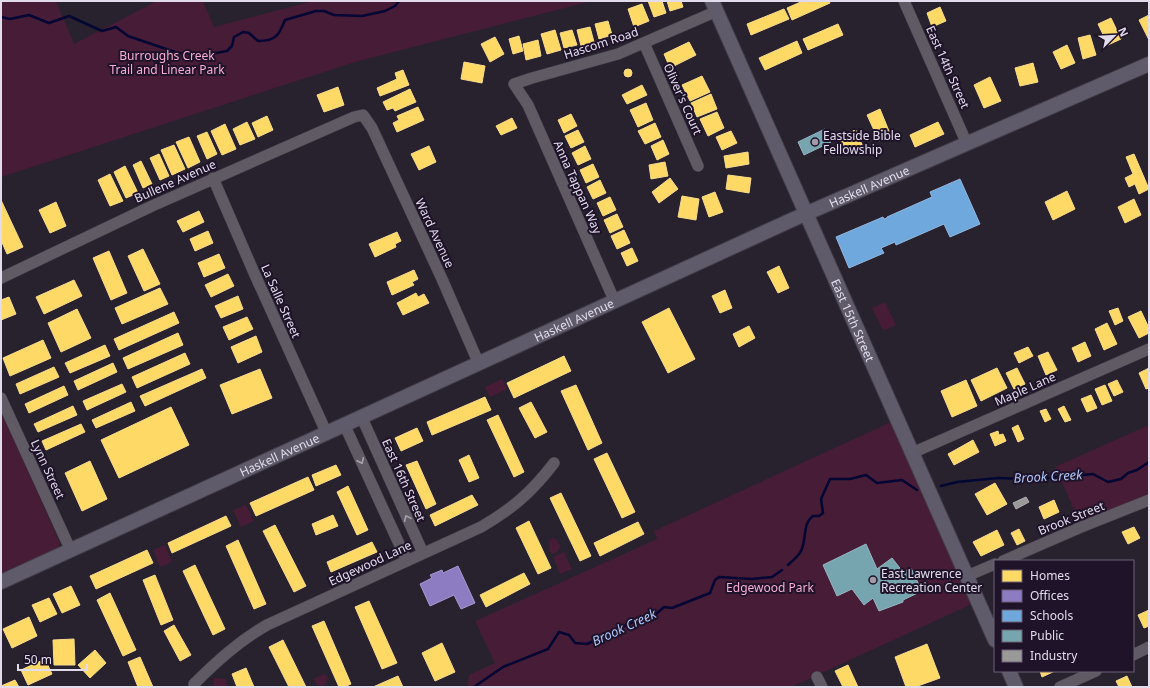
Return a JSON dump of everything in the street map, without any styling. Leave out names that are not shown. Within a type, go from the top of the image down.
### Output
[{"type":"main road","name":"East 15th Street","points":[[714,6],[994,638]]},
{"type":"main road","name":"Haskell Avenue","points":[[1,582],[806,214],[1149,64]]},
{"type":"main road","points":[[1009,672],[1016,687]]},
{"type":"street","name":"East 14th Street","points":[[904,1],[968,144]]},
{"type":"street","name":"Hascom Road","points":[[514,84],[618,54],[644,43],[714,6]]},
{"type":"street","name":"Oliver's Court","points":[[644,43],[698,166]]},
{"type":"street","name":"Anna Tappan Way","points":[[514,84],[528,105],[615,302]]},
{"type":"street","name":"Bullene Avenue","points":[[1,278],[213,178],[354,116],[363,115]]},
{"type":"street","name":"Ward Avenue","points":[[363,115],[372,128],[442,279],[479,364]]},
{"type":"street","name":"La Salle Street","points":[[213,178],[258,283],[327,434]]},
{"type":"street","name":"Maple Lane","points":[[912,453],[1149,349]]},
{"type":"street","name":"Lynn Street","points":[[1,398],[71,551]]},
{"type":"street","name":"East 16th Street","points":[[362,418],[423,553]]},
{"type":"street","points":[[345,426],[407,561]]},
{"type":"street","name":"Edgewood Lane","points":[[194,684],[232,648],[246,637],[267,625],[481,527],[498,517],[539,483],[554,464]]},
{"type":"street","name":"Brook Street","points":[[1005,560],[1149,500]]},
{"type":"street","points":[[967,576],[994,564]]},
{"type":"street","points":[[1134,655],[1149,648]]},
{"type":"street","points":[[1060,687],[1094,672]]},
{"type":"green space","name":"Burroughs Creek Trail and Linear Park","points":[[1,1],[56,1],[74,44],[157,1],[203,1],[214,27],[313,1],[592,1],[355,62],[1,177]]},
{"type":"green space","points":[[885,302],[896,325],[885,330],[882,328],[872,308]]},
{"type":"green space","points":[[502,379],[507,389],[490,397],[485,387]]},
{"type":"green space","points":[[1,411],[60,543],[59,548],[1,575]]},
{"type":"green space","name":"Edgewood Park","points":[[891,422],[972,604],[791,687],[467,687],[469,675],[495,663],[475,621],[657,539],[654,531]]},
{"type":"green space","points":[[1149,425],[1149,495],[1080,523],[1055,467]]},
{"type":"green space","points":[[246,505],[254,521],[241,527],[233,510]]},
{"type":"green space","points":[[553,538],[557,540],[561,547],[557,552],[552,554],[550,552],[549,544],[550,540]]},
{"type":"green space","points":[[165,545],[172,562],[160,567],[153,550]]},
{"type":"green space","points":[[564,552],[572,569],[560,574],[553,557]]},
{"type":"green space","points":[[324,674],[328,677],[326,684],[323,686],[317,685],[314,679]]},
{"type":"green space","points":[[214,678],[226,679],[227,687],[214,687]]},
{"type":"building: Homes","points":[[648,1],[662,1],[666,13],[654,17]]},
{"type":"building: Homes","points":[[667,1],[681,1],[683,7],[670,11]]},
{"type":"building: Homes","points":[[803,1],[829,1],[830,3],[792,20],[787,8]]},
{"type":"building: Homes","points":[[642,4],[649,21],[634,27],[628,9]]},
{"type":"building: Homes","points":[[940,7],[946,21],[932,27],[927,13]]},
{"type":"building: Homes","points":[[784,9],[789,19],[751,35],[747,24]]},
{"type":"building: Homes","points":[[1149,15],[1149,40],[1139,20]]},
{"type":"building: Homes","points":[[1111,18],[1121,39],[1108,45],[1098,24]]},
{"type":"building: Homes","points":[[608,21],[612,35],[599,39],[595,24]]},
{"type":"building: Homes","points":[[838,24],[843,35],[808,50],[803,39]]},
{"type":"building: Homes","points":[[590,27],[594,42],[581,46],[577,30]]},
{"type":"building: Homes","points":[[555,30],[561,50],[547,54],[541,34]]},
{"type":"building: Homes","points":[[572,30],[577,45],[564,48],[560,33]]},
{"type":"building: Homes","points":[[1090,35],[1096,55],[1083,59],[1078,38]]},
{"type":"building: Homes","points":[[519,36],[523,51],[513,54],[509,39]]},
{"type":"building: Homes","points":[[495,37],[504,54],[490,62],[481,44]]},
{"type":"building: Homes","points":[[538,40],[541,56],[526,60],[523,44]]},
{"type":"building: Homes","points":[[797,41],[802,53],[765,70],[759,58]]},
{"type":"building: Homes","points":[[689,42],[696,55],[670,68],[664,54]]},
{"type":"building: Homes","points":[[1067,45],[1075,63],[1061,69],[1053,52]]},
{"type":"building: Homes","points":[[464,62],[485,66],[482,83],[461,79]]},
{"type":"building: Homes","points":[[1033,63],[1038,82],[1020,86],[1015,68]]},
{"type":"building: Homes","points":[[628,69],[631,70],[631,76],[628,77],[625,76],[624,73],[625,70]]},
{"type":"building: Homes","points":[[403,70],[409,85],[380,96],[377,88],[397,79],[395,73]]},
{"type":"building: Homes","points":[[702,76],[710,92],[690,101],[682,85]]},
{"type":"building: Homes","points":[[990,77],[1001,101],[984,108],[974,85]]},
{"type":"building: Homes","points":[[642,85],[647,95],[627,104],[622,95]]},
{"type":"building: Homes","points":[[338,87],[344,105],[324,112],[317,95]]},
{"type":"building: Homes","points":[[410,89],[416,102],[395,111],[393,108],[387,110],[383,102]]},
{"type":"building: Homes","points":[[711,94],[717,109],[697,117],[691,103]]},
{"type":"building: Homes","points":[[646,103],[653,120],[638,127],[630,110]]},
{"type":"building: Homes","points":[[418,107],[424,120],[397,132],[393,123],[399,120],[397,116]]},
{"type":"building: Homes","points":[[880,109],[891,136],[879,141],[867,115]]},
{"type":"building: Homes","points":[[717,112],[724,128],[708,136],[700,119]]},
{"type":"building: Homes","points":[[571,114],[577,126],[564,133],[558,120]]},
{"type":"building: Homes","points":[[267,116],[273,130],[258,137],[252,123]]},
{"type":"building: Homes","points":[[512,118],[517,128],[501,135],[496,126]]},
{"type":"building: Homes","points":[[247,122],[255,139],[240,145],[233,129]]},
{"type":"building: Homes","points":[[938,122],[944,134],[915,147],[910,135]]},
{"type":"building: Homes","points":[[655,123],[661,137],[645,144],[638,131]]},
{"type":"building: Homes","points":[[225,124],[236,149],[222,155],[211,131]]},
{"type":"building: Homes","points":[[578,130],[584,142],[571,148],[565,136]]},
{"type":"building: Homes","points":[[856,130],[863,147],[845,153],[839,136]]},
{"type":"building: Homes","points":[[731,131],[737,143],[722,150],[716,137]]},
{"type":"building: Homes","points":[[207,132],[217,154],[207,159],[197,136]]},
{"type":"building: Homes","points":[[189,137],[200,162],[188,168],[176,142]]},
{"type":"building: Homes","points":[[663,140],[669,154],[657,160],[651,146]]},
{"type":"building: Homes","points":[[174,145],[185,169],[172,175],[161,150]]},
{"type":"building: Homes","points":[[429,146],[436,162],[419,170],[411,154]]},
{"type":"building: Homes","points":[[585,146],[591,159],[578,165],[572,153]]},
{"type":"building: Homes","points":[[748,152],[749,164],[726,168],[724,156]]},
{"type":"building: Homes","points":[[159,154],[169,176],[160,180],[150,158]]},
{"type":"building: Homes","points":[[1134,154],[1149,189],[1139,194],[1135,184],[1129,187],[1125,178],[1133,174],[1126,157]]},
{"type":"building: Homes","points":[[141,161],[152,184],[143,188],[133,165]]},
{"type":"building: Homes","points":[[665,162],[668,176],[651,179],[649,165]]},
{"type":"building: Homes","points":[[593,164],[599,177],[586,183],[580,170]]},
{"type":"building: Homes","points":[[125,166],[138,193],[126,198],[114,172]]},
{"type":"building: Homes","points":[[110,174],[123,201],[110,206],[98,180]]},
{"type":"building: Homes","points":[[728,175],[751,178],[749,193],[726,189]]},
{"type":"building: Homes","points":[[670,178],[678,189],[659,203],[652,192]]},
{"type":"building: Homes","points":[[600,180],[606,193],[593,199],[587,187]]},
{"type":"building: Homes","points":[[1067,191],[1075,209],[1053,220],[1045,202]]},
{"type":"building: Homes","points":[[715,192],[723,212],[709,217],[702,197]]},
{"type":"building: Homes","points":[[682,196],[699,199],[696,220],[678,217]]},
{"type":"building: Homes","points":[[610,197],[616,210],[603,216],[597,203]]},
{"type":"building: Homes","points":[[1134,199],[1141,215],[1125,223],[1118,207]]},
{"type":"building: Homes","points":[[1,200],[23,247],[7,254],[1,240]]},
{"type":"building: Homes","points":[[56,202],[66,226],[50,233],[39,210]]},
{"type":"building: Homes","points":[[199,211],[204,222],[183,232],[177,221]]},
{"type":"building: Homes","points":[[617,214],[623,227],[610,233],[604,220]]},
{"type":"building: Homes","points":[[624,230],[630,243],[617,249],[611,236]]},
{"type":"building: Homes","points":[[208,231],[213,243],[195,251],[190,239]]},
{"type":"building: Homes","points":[[397,232],[401,241],[395,244],[396,247],[375,257],[369,244]]},
{"type":"building: Homes","points":[[632,248],[638,261],[627,266],[621,253]]},
{"type":"building: Homes","points":[[143,249],[160,284],[144,291],[128,256]]},
{"type":"building: Homes","points":[[109,251],[127,293],[111,300],[93,258]]},
{"type":"building: Homes","points":[[219,254],[225,268],[204,277],[198,263]]},
{"type":"building: Homes","points":[[779,266],[789,288],[778,293],[767,272]]},
{"type":"building: Homes","points":[[414,270],[418,279],[412,282],[414,285],[392,295],[387,282]]},
{"type":"building: Homes","points":[[228,274],[234,286],[211,297],[205,285]]},
{"type":"building: Homes","points":[[74,280],[82,296],[44,314],[36,297]]},
{"type":"building: Homes","points":[[160,288],[168,304],[122,324],[115,308]]},
{"type":"building: Homes","points":[[725,290],[732,308],[720,313],[712,296]]},
{"type":"building: Homes","points":[[416,293],[418,297],[424,294],[429,303],[403,315],[397,303]]},
{"type":"building: Homes","points":[[238,296],[243,309],[221,318],[215,306]]},
{"type":"building: Homes","points":[[9,297],[16,314],[1,320],[1,300]]},
{"type":"building: Homes","points":[[669,308],[695,359],[668,373],[642,322]]},
{"type":"building: Homes","points":[[1118,308],[1123,321],[1115,325],[1109,311]]},
{"type":"building: Homes","points":[[77,309],[91,338],[61,352],[48,323]]},
{"type":"building: Homes","points":[[1141,311],[1149,328],[1149,333],[1139,338],[1128,317]]},
{"type":"building: Homes","points":[[174,312],[179,323],[119,350],[114,339]]},
{"type":"building: Homes","points":[[247,317],[253,329],[229,340],[223,327]]},
{"type":"building: Homes","points":[[1107,323],[1117,344],[1104,350],[1095,329]]},
{"type":"building: Homes","points":[[749,326],[755,338],[739,347],[733,334]]},
{"type":"building: Homes","points":[[178,333],[183,345],[128,369],[123,358]]},
{"type":"building: Homes","points":[[256,336],[262,352],[238,363],[231,347]]},
{"type":"building: Homes","points":[[43,340],[51,358],[10,376],[3,358]]},
{"type":"building: Homes","points":[[1085,342],[1091,356],[1078,362],[1072,348]]},
{"type":"building: Homes","points":[[105,345],[110,356],[70,373],[65,363]]},
{"type":"building: Homes","points":[[1028,347],[1033,356],[1019,363],[1014,353]]},
{"type":"building: Homes","points":[[1048,352],[1057,370],[1046,375],[1038,356]]},
{"type":"building: Homes","points":[[185,353],[190,364],[137,388],[132,377]]},
{"type":"building: Homes","points":[[564,356],[571,371],[514,398],[507,383]]},
{"type":"building: Homes","points":[[113,363],[117,372],[78,390],[74,381]]},
{"type":"building: Homes","points":[[54,367],[59,377],[20,394],[16,384]]},
{"type":"building: Homes","points":[[997,368],[1007,388],[981,401],[971,380]]},
{"type":"building: Homes","points":[[1017,368],[1025,384],[1014,389],[1006,373]]},
{"type":"building: Homes","points":[[1149,368],[1149,388],[1146,389],[1139,373]]},
{"type":"building: Homes","points":[[202,369],[206,378],[145,406],[140,396]]},
{"type":"building: Homes","points":[[260,369],[272,398],[232,414],[220,385]]},
{"type":"building: Homes","points":[[966,380],[977,406],[952,417],[941,391]]},
{"type":"building: Homes","points":[[1117,380],[1123,392],[1114,396],[1108,384]]},
{"type":"building: Homes","points":[[122,384],[126,392],[87,410],[83,401]]},
{"type":"building: Homes","points":[[576,385],[602,443],[588,450],[561,391]]},
{"type":"building: Homes","points":[[1105,385],[1112,401],[1102,405],[1095,389]]},
{"type":"building: Homes","points":[[64,386],[68,395],[29,413],[25,404]]},
{"type":"building: Homes","points":[[1091,395],[1097,408],[1087,412],[1081,399]]},
{"type":"building: Homes","points":[[485,397],[491,410],[432,435],[427,422]]},
{"type":"building: Homes","points":[[131,402],[135,411],[96,428],[92,420]]},
{"type":"building: Homes","points":[[531,402],[547,432],[535,438],[519,408]]},
{"type":"building: Homes","points":[[73,406],[77,415],[38,432],[34,424]]},
{"type":"building: Homes","points":[[1064,406],[1071,420],[1065,422],[1058,409]]},
{"type":"building: Homes","points":[[171,407],[189,445],[119,478],[101,440]]},
{"type":"building: Homes","points":[[1046,409],[1051,419],[1045,422],[1040,411]]},
{"type":"building: Homes","points":[[498,415],[524,472],[514,477],[487,420]]},
{"type":"building: Homes","points":[[81,424],[85,432],[46,450],[42,441]]},
{"type":"building: Homes","points":[[1018,425],[1024,439],[1018,442],[1012,428]]},
{"type":"building: Homes","points":[[417,428],[423,441],[401,451],[395,438]]},
{"type":"building: Homes","points":[[998,431],[999,435],[1003,434],[1006,441],[995,446],[990,434]]},
{"type":"building: Homes","points":[[973,440],[979,452],[954,465],[948,454]]},
{"type":"building: Homes","points":[[607,453],[635,512],[622,518],[594,459]]},
{"type":"building: Homes","points":[[469,455],[479,478],[469,482],[459,460]]},
{"type":"building: Homes","points":[[90,461],[107,499],[82,511],[65,473]]},
{"type":"building: Homes","points":[[417,461],[436,504],[426,509],[406,465]]},
{"type":"building: Homes","points":[[336,465],[341,475],[316,486],[312,475]]},
{"type":"building: Homes","points":[[308,477],[314,490],[256,516],[250,503]]},
{"type":"building: Homes","points":[[995,483],[1007,504],[987,515],[975,494]]},
{"type":"building: Homes","points":[[348,486],[368,530],[357,535],[337,492]]},
{"type":"building: Homes","points":[[561,493],[591,556],[580,561],[550,498]]},
{"type":"building: Homes","points":[[472,495],[478,505],[435,526],[430,515]]},
{"type":"building: Homes","points":[[1054,500],[1059,512],[1044,519],[1039,507]]},
{"type":"building: Homes","points":[[333,515],[338,526],[316,535],[312,524]]},
{"type":"building: Homes","points":[[226,516],[231,526],[172,553],[168,543]]},
{"type":"building: Homes","points":[[529,521],[551,568],[538,574],[516,528]]},
{"type":"building: Homes","points":[[638,522],[644,534],[600,556],[594,543]]},
{"type":"building: Homes","points":[[275,525],[306,586],[294,592],[263,531]]},
{"type":"building: Homes","points":[[1134,527],[1140,538],[1128,544],[1122,532]]},
{"type":"building: Homes","points":[[1019,529],[1025,541],[1017,545],[1011,533]]},
{"type":"building: Homes","points":[[997,530],[1004,545],[981,556],[973,542]]},
{"type":"building: Homes","points":[[238,540],[266,604],[254,609],[226,546]]},
{"type":"building: Homes","points":[[372,542],[377,552],[331,572],[327,562]]},
{"type":"building: Homes","points":[[147,550],[153,563],[96,589],[90,576]]},
{"type":"building: Homes","points":[[195,565],[225,629],[213,635],[183,571]]},
{"type":"building: Homes","points":[[524,573],[530,584],[486,607],[480,595]]},
{"type":"building: Homes","points":[[155,575],[173,620],[161,625],[143,580]]},
{"type":"building: Homes","points":[[71,586],[80,605],[62,613],[53,594]]},
{"type":"building: Homes","points":[[110,593],[136,650],[123,656],[97,600]]},
{"type":"building: Homes","points":[[49,598],[57,614],[40,622],[32,605]]},
{"type":"building: Homes","points":[[369,601],[397,663],[382,669],[355,607]]},
{"type":"building: Homes","points":[[1149,610],[1149,626],[1144,628],[1138,615]]},
{"type":"building: Homes","points":[[29,617],[37,636],[12,648],[3,629]]},
{"type":"building: Homes","points":[[324,621],[351,684],[344,687],[339,687],[312,626]]},
{"type":"building: Homes","points":[[174,625],[191,655],[180,661],[164,631]]},
{"type":"building: Homes","points":[[74,639],[75,665],[54,665],[53,640]]},
{"type":"building: Homes","points":[[283,640],[306,687],[289,687],[269,647]]},
{"type":"building: Homes","points":[[442,643],[455,672],[435,681],[422,653]]},
{"type":"building: Homes","points":[[927,644],[940,678],[915,687],[906,687],[895,657]]},
{"type":"building: Homes","points":[[95,650],[106,663],[90,678],[78,665]]},
{"type":"building: Homes","points":[[140,657],[153,687],[138,687],[128,662]]},
{"type":"building: Homes","points":[[45,659],[52,674],[28,685],[21,670]]},
{"type":"building: Homes","points":[[848,665],[858,687],[843,687],[835,671]]},
{"type":"building: Homes","points":[[246,668],[254,687],[237,687],[232,674]]},
{"type":"building: Homes","points":[[1040,672],[1053,672],[1042,677]]},
{"type":"building: Homes","points":[[398,676],[403,687],[373,687]]},
{"type":"building: Homes","points":[[1127,676],[1132,687],[1119,687],[1116,681]]},
{"type":"building: Homes","points":[[15,680],[19,687],[1,687],[1,686]]},
{"type":"building: Offices","points":[[458,566],[475,603],[461,609],[454,595],[430,606],[420,584],[432,578],[430,575],[442,570],[443,573]]},
{"type":"building: Schools","points":[[960,179],[980,224],[950,237],[944,224],[896,245],[895,242],[881,248],[884,253],[849,268],[836,237],[883,217],[884,219],[887,218],[932,197],[930,192]]},
{"type":"building: Public","name":"Eastside Bible Fellowship","points":[[825,129],[831,142],[804,155],[798,142]]},
{"type":"building: Public","name":"East Lawrence Recreation Center","points":[[866,544],[877,569],[892,558],[903,572],[911,568],[922,591],[903,600],[903,602],[879,611],[873,598],[864,605],[852,589],[837,596],[823,565]]},
{"type":"building: Industry","points":[[1026,497],[1029,502],[1016,509],[1013,503]]},
{"type":"waterway","points":[[1,17],[10,19],[29,15],[49,23],[69,16],[102,31],[116,27],[128,36],[178,53],[205,55],[227,51],[232,46],[234,37],[243,32],[249,33],[258,41],[269,40],[279,33],[285,20],[316,11],[324,11],[334,15],[362,16],[385,11],[395,6],[399,1]]},
{"type":"waterway","name":"Brook Creek","points":[[941,486],[957,482],[998,478],[1048,478],[1093,474],[1108,482],[1121,479],[1128,473],[1137,470],[1149,462]]},
{"type":"waterway","name":"Brook Creek","points":[[788,565],[801,551],[807,523],[813,516],[819,516],[823,513],[821,499],[830,479],[850,479],[866,475],[877,483],[902,480],[917,490]]},
{"type":"waterway","name":"Brook Creek","points":[[474,687],[503,667],[548,649],[559,632],[569,635],[575,643],[587,644],[639,619],[655,615],[664,607],[672,608],[710,593],[715,580],[719,577],[752,579],[772,577],[782,570]]},
{"type":"place","name":"Eastside Bible Fellowship","points":[[815,142]]},
{"type":"place","name":"East Lawrence Recreation Center","points":[[873,580]]}]
